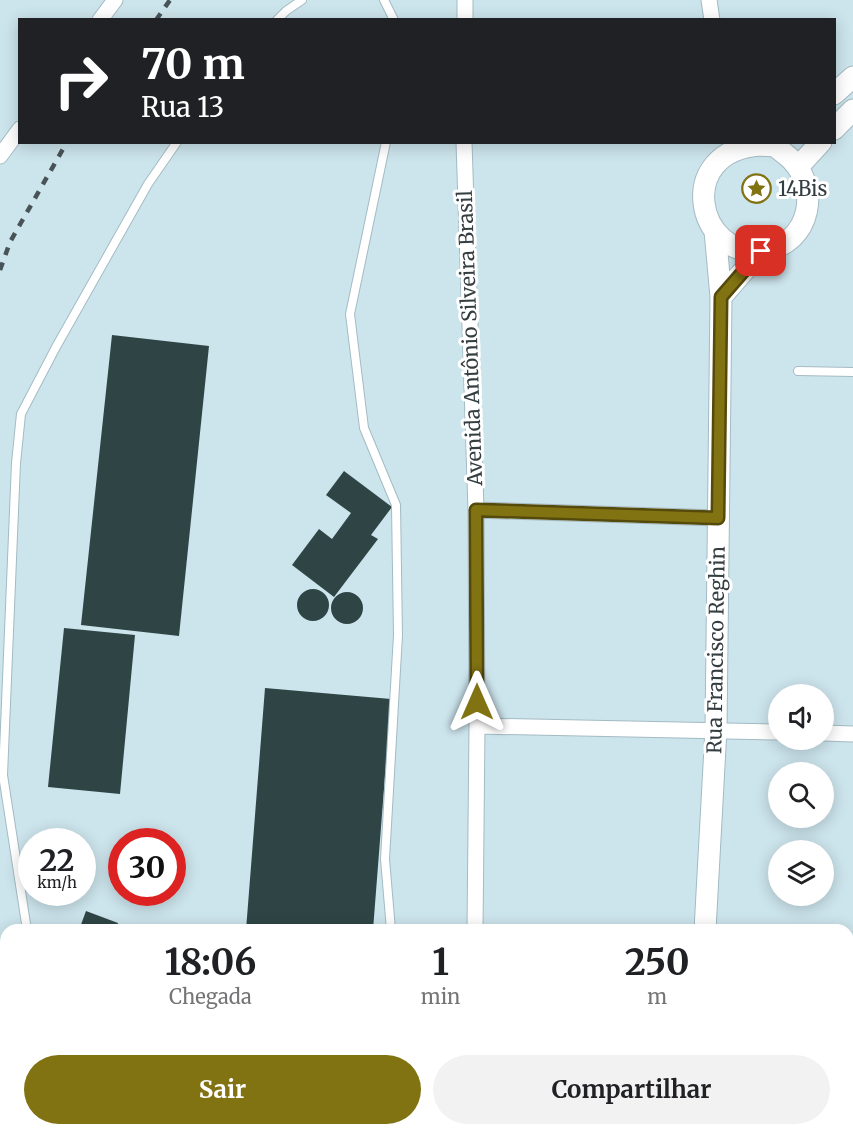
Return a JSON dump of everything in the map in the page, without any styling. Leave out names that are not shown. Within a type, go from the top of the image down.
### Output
[{"type":"street","points":[[102,18],[115,0]]},
{"type":"street","points":[[465,0],[465,18]]},
{"type":"street","points":[[709,0],[712,18]]},
{"type":"street","points":[[836,92],[853,77]]},
{"type":"street","points":[[836,127],[853,110]]},
{"type":"street","points":[[0,156],[18,132]]},
{"type":"street","name":"Avenida Antônio Silveira Brasil","points":[[464,144],[476,510],[475,924]]},
{"type":"street","points":[[777,144],[798,167],[808,190],[808,207],[802,224],[792,237],[777,246],[761,251],[744,249],[727,243],[715,231],[706,216],[704,190],[706,181],[726,148],[777,144]]},
{"type":"street","points":[[798,167],[819,144]]},
{"type":"street","name":"Rua Francisco Reghin","points":[[705,924],[716,729],[721,297],[715,231]]},
{"type":"street","points":[[721,297],[761,251]]},
{"type":"street","points":[[476,510],[718,518]]},
{"type":"street","points":[[477,726],[768,732]]},
{"type":"street","points":[[834,733],[853,734]]},
{"type":"lane","points":[[279,18],[302,0]]},
{"type":"lane","points":[[384,0],[393,18]]},
{"type":"lane","points":[[26,924],[3,775],[16,464],[21,414],[148,184],[176,144]]},
{"type":"lane","points":[[386,144],[350,314],[364,428],[396,505],[398,635],[385,859],[390,924]]},
{"type":"lane","points":[[798,371],[853,372]]},
{"type":"building","points":[[112,335],[209,346],[179,636],[81,625]]},
{"type":"building","points":[[344,471],[392,507],[371,535],[378,539],[334,597],[292,565],[319,529],[332,539],[351,513],[326,495]]},
{"type":"building","points":[[313,589],[324,594],[329,605],[324,616],[313,621],[302,616],[297,605],[302,594]]},
{"type":"building","points":[[347,592],[358,597],[363,608],[358,619],[347,624],[336,619],[331,608],[336,597]]},
{"type":"building","points":[[64,628],[135,635],[120,794],[48,787]]},
{"type":"building","points":[[265,688],[391,699],[373,924],[246,924]]},
{"type":"building","points":[[86,911],[118,923],[118,924],[81,924]]},
{"type":"railway","points":[[157,18],[170,0]]},
{"type":"railway","points":[[0,270],[10,242],[66,144]]},
{"type":"place","name":"14Bis","points":[[757,189]]},
{"type":"route","points":[[477,702],[476,510],[718,518],[721,297],[761,251]]}]
